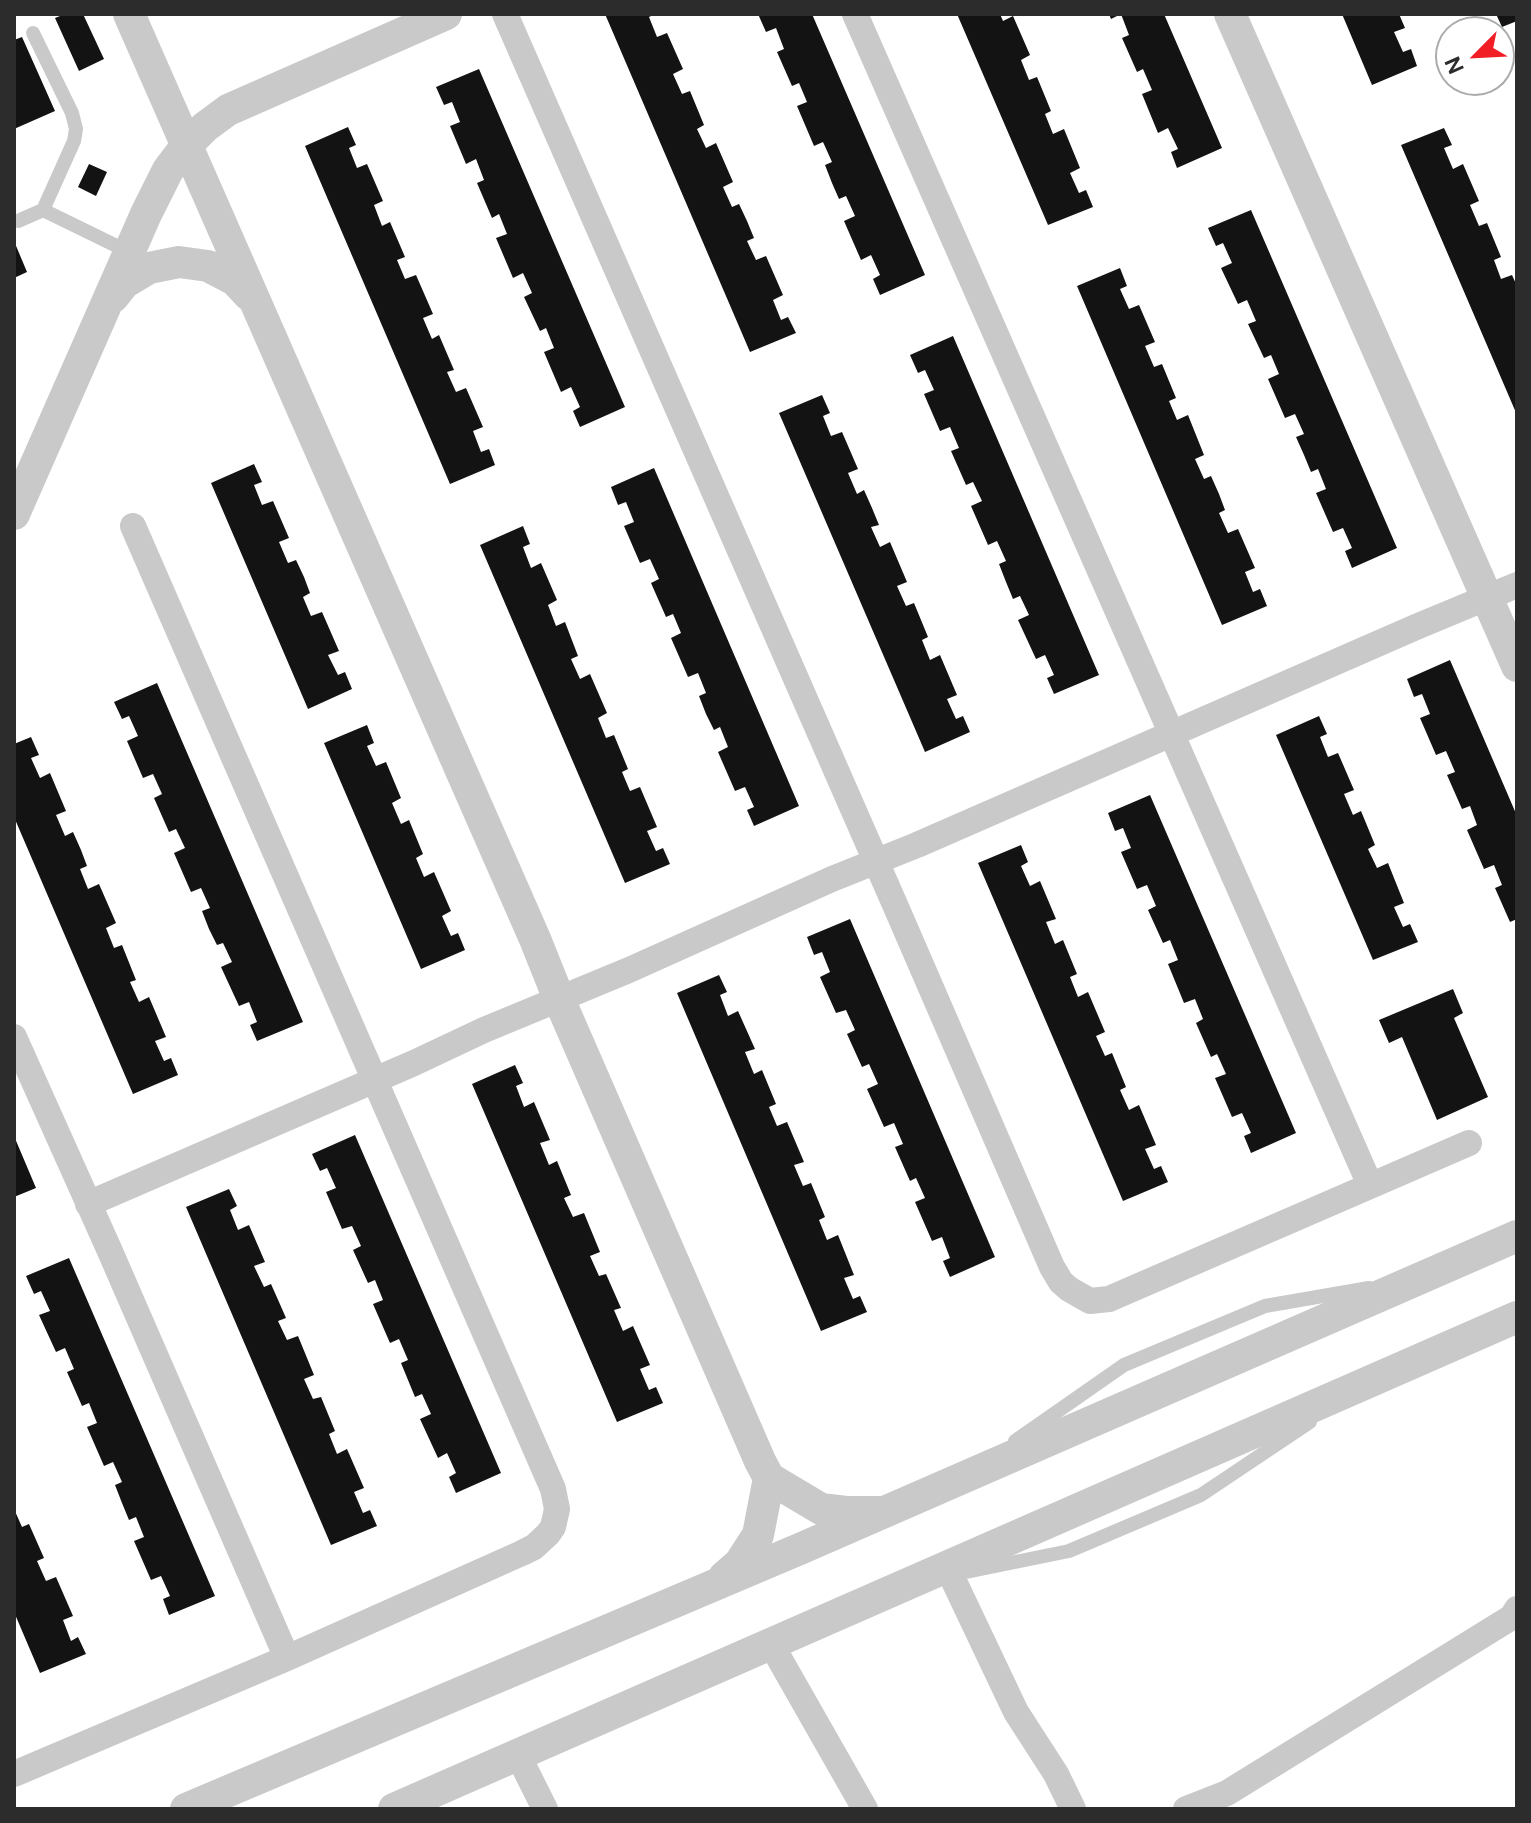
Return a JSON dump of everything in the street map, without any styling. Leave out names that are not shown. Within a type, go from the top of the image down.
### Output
[{"type":"street","points":[[129,14],[769,1478],[758,1535],[740,1563],[717,1584]]},
{"type":"street","points":[[14,514],[129,252],[168,170],[187,145],[228,110],[446,14]]},
{"type":"street","points":[[505,14],[1061,1282],[1090,1301],[1109,1299],[1469,1143]]},
{"type":"street","points":[[855,14],[1370,1185]]},
{"type":"street","points":[[1230,14],[1517,666]]},
{"type":"street","points":[[105,308],[124,283],[149,268],[179,262],[208,266],[235,280],[254,301]]},
{"type":"street","points":[[14,1774],[287,1658],[522,1553],[548,1534],[556,1518],[553,1489],[133,526]]},
{"type":"street","points":[[88,1204],[1517,585]]},
{"type":"street","points":[[14,1037],[287,1658]]},
{"type":"street","points":[[186,1809],[717,1584],[1517,1236]]},
{"type":"street","points":[[394,1809],[1517,1317]]},
{"type":"street","points":[[769,1478],[821,1509],[883,1512]]},
{"type":"street","points":[[951,1575],[1016,1712],[1056,1774],[1073,1809]]},
{"type":"street","points":[[1186,1809],[1227,1793],[1512,1617],[1517,1609]]},
{"type":"street","points":[[771,1644],[865,1809]]},
{"type":"street","points":[[518,1755],[545,1809]]},
{"type":"lane","points":[[18,221],[43,210],[74,141],[76,129],[72,113],[33,33]]},
{"type":"lane","points":[[43,210],[129,252]]},
{"type":"lane","points":[[907,1584],[1069,1551],[1201,1495],[1367,1383]]},
{"type":"building","points":[[65,14],[83,14],[104,59],[79,71],[55,18]]},
{"type":"building","points":[[605,14],[655,14],[649,17],[657,37],[667,33],[683,69],[673,74],[682,94],[690,91],[704,125],[697,129],[706,148],[716,143],[733,182],[723,187],[732,207],[739,204],[747,221],[754,238],[747,241],[756,260],[766,256],[783,295],[773,300],[781,320],[788,317],[796,333],[750,352]]},
{"type":"building","points":[[758,14],[812,14],[925,275],[880,295],[873,279],[880,275],[871,255],[861,260],[844,221],[855,216],[846,196],[839,199],[832,183],[825,165],[832,162],[823,142],[814,146],[797,106],[807,102],[799,83],[792,86],[777,52],[784,49],[776,28],[766,32]]},
{"type":"building","points":[[957,14],[1000,14],[1003,21],[1013,16],[1030,55],[1021,60],[1029,80],[1037,77],[1051,111],[1045,114],[1053,134],[1064,129],[1080,168],[1070,173],[1079,193],[1086,190],[1093,207],[1048,225]]},
{"type":"building","points":[[1121,14],[1164,14],[1222,148],[1177,168],[1171,152],[1178,149],[1168,128],[1158,133],[1142,94],[1152,90],[1143,69],[1137,72],[1122,38],[1129,35]]},
{"type":"building","points":[[1342,14],[1399,14],[1405,28],[1394,32],[1403,52],[1411,49],[1417,66],[1372,85]]},
{"type":"building","points":[[1517,14],[1517,21],[1515,16],[1497,16]]},
{"type":"building","points":[[22,37],[55,111],[14,129],[14,40]]},
{"type":"building","points":[[479,69],[625,407],[580,427],[573,411],[580,407],[571,387],[561,392],[544,352],[554,348],[546,328],[540,331],[524,297],[532,293],[523,273],[513,278],[496,238],[507,234],[499,214],[492,218],[477,183],[484,180],[476,159],[466,164],[450,126],[460,122],[452,102],[444,105],[436,87]]},
{"type":"building","points":[[348,127],[356,145],[349,148],[357,168],[367,164],[383,201],[374,205],[382,226],[390,222],[405,257],[397,260],[405,279],[416,275],[433,314],[423,318],[432,339],[439,335],[454,370],[447,372],[456,392],[466,388],[483,427],[473,431],[481,452],[489,449],[495,465],[450,484],[305,146]]},
{"type":"building","points":[[1444,128],[1452,145],[1444,148],[1453,169],[1463,164],[1479,201],[1470,205],[1479,226],[1487,223],[1501,257],[1494,260],[1501,279],[1512,275],[1517,286],[1517,415],[1401,145]]},
{"type":"building","points":[[89,164],[107,172],[96,196],[78,187]]},
{"type":"building","points":[[1251,210],[1397,548],[1352,568],[1345,551],[1352,548],[1343,528],[1333,532],[1316,493],[1326,489],[1318,469],[1311,472],[1296,437],[1304,434],[1295,414],[1285,418],[1268,379],[1279,374],[1271,355],[1264,358],[1248,324],[1256,321],[1247,300],[1238,304],[1221,268],[1232,263],[1223,243],[1216,246],[1208,228]]},
{"type":"building","points":[[14,241],[27,272],[14,278]]},
{"type":"building","points":[[1120,268],[1127,286],[1120,289],[1129,309],[1139,305],[1155,342],[1145,346],[1154,367],[1162,364],[1176,398],[1169,401],[1177,420],[1188,415],[1204,455],[1195,459],[1204,479],[1211,476],[1225,510],[1219,513],[1228,533],[1238,529],[1255,568],[1245,572],[1253,592],[1260,589],[1267,606],[1222,625],[1077,286]]},
{"type":"building","points":[[953,336],[1099,675],[1054,694],[1047,678],[1054,675],[1045,655],[1036,659],[1018,620],[1029,615],[1020,596],[1013,599],[999,564],[1006,561],[997,541],[988,545],[971,506],[982,501],[973,482],[966,485],[951,451],[959,448],[950,427],[940,431],[924,394],[934,390],[925,370],[918,373],[910,355]]},
{"type":"building","points":[[822,395],[830,413],[823,416],[831,436],[842,432],[858,469],[848,473],[857,494],[864,490],[879,525],[871,527],[880,547],[890,542],[907,582],[897,586],[906,606],[914,603],[928,637],[922,640],[930,660],[940,655],[957,695],[947,699],[956,719],[963,716],[970,732],[925,752],[779,413]]},
{"type":"building","points":[[254,464],[262,482],[254,485],[262,505],[273,501],[289,538],[279,542],[288,563],[296,560],[304,577],[310,593],[303,597],[311,616],[322,612],[339,651],[328,655],[338,675],[345,672],[352,689],[308,709],[211,483]]},
{"type":"building","points":[[654,468],[799,806],[754,826],[747,810],[754,807],[745,787],[735,791],[718,752],[728,747],[720,727],[714,730],[706,714],[699,696],[706,693],[698,673],[688,677],[671,638],[681,633],[673,614],[666,617],[651,583],[659,579],[650,559],[640,563],[624,526],[634,522],[626,502],[618,505],[611,487]]},
{"type":"building","points":[[523,526],[530,544],[523,547],[531,568],[541,563],[557,600],[548,605],[556,626],[565,622],[578,656],[571,659],[580,679],[590,674],[607,713],[598,718],[606,738],[614,735],[628,769],[622,772],[630,791],[640,787],[657,827],[647,831],[656,851],[663,848],[670,864],[625,883],[480,545]]},
{"type":"building","points":[[1450,660],[1517,816],[1517,919],[1510,922],[1495,888],[1502,885],[1494,865],[1484,869],[1467,830],[1477,825],[1470,806],[1462,809],[1447,775],[1455,772],[1446,751],[1436,755],[1420,718],[1430,714],[1422,694],[1414,697],[1407,679]]},
{"type":"building","points":[[157,683],[303,1022],[257,1041],[250,1025],[257,1022],[249,1002],[239,1006],[221,967],[232,962],[223,943],[217,945],[209,929],[202,911],[210,908],[201,888],[191,892],[174,853],[185,848],[176,829],[169,832],[154,798],[162,794],[153,774],[143,778],[127,741],[138,736],[129,716],[122,719],[114,702]]},
{"type":"building","points":[[1319,716],[1327,734],[1320,737],[1328,757],[1338,753],[1354,790],[1344,794],[1353,815],[1361,811],[1375,845],[1368,849],[1377,868],[1388,863],[1404,903],[1394,907],[1403,927],[1410,924],[1418,942],[1373,960],[1276,735]]},
{"type":"building","points":[[367,725],[374,743],[367,746],[376,766],[386,762],[401,798],[392,803],[401,824],[409,820],[423,854],[416,858],[424,877],[434,872],[451,911],[442,916],[451,936],[458,933],[465,950],[421,969],[324,743]]},
{"type":"building","points":[[31,737],[39,755],[31,758],[40,778],[50,773],[66,811],[56,815],[65,836],[73,832],[81,850],[87,866],[80,869],[88,889],[99,884],[116,923],[106,928],[114,948],[122,945],[136,980],[130,982],[139,1002],[149,997],[166,1037],[155,1041],[164,1061],[171,1058],[178,1075],[133,1094],[14,817],[14,744]]},
{"type":"building","points":[[1150,795],[1296,1133],[1251,1153],[1244,1136],[1251,1133],[1242,1113],[1232,1117],[1215,1078],[1226,1074],[1217,1054],[1211,1057],[1196,1023],[1203,1019],[1195,999],[1184,1003],[1168,964],[1178,960],[1170,940],[1163,943],[1148,910],[1156,906],[1147,885],[1137,889],[1121,852],[1131,848],[1123,828],[1115,831],[1108,813]]},
{"type":"building","points":[[1021,845],[1028,862],[1021,866],[1030,886],[1040,881],[1056,919],[1046,922],[1055,944],[1063,940],[1077,974],[1070,977],[1078,997],[1088,992],[1105,1032],[1096,1036],[1105,1056],[1112,1053],[1126,1087],[1120,1090],[1129,1110],[1139,1105],[1156,1145],[1145,1149],[1154,1169],[1161,1166],[1168,1182],[1123,1201],[978,863]]},
{"type":"building","points":[[850,919],[995,1257],[950,1277],[943,1261],[950,1258],[942,1237],[932,1241],[915,1202],[925,1198],[916,1178],[910,1181],[895,1147],[903,1144],[894,1123],[884,1127],[867,1089],[878,1084],[869,1064],[862,1067],[847,1034],[855,1030],[846,1010],[836,1013],[820,977],[830,972],[822,952],[814,955],[807,937]]},
{"type":"building","points":[[719,975],[727,992],[720,995],[728,1016],[738,1011],[755,1049],[745,1052],[754,1074],[762,1070],[776,1104],[769,1107],[777,1126],[787,1122],[804,1162],[794,1165],[803,1186],[811,1183],[825,1217],[819,1220],[827,1240],[838,1235],[854,1275],[844,1278],[853,1299],[860,1296],[867,1312],[821,1331],[677,993]]},
{"type":"building","points":[[1453,989],[1463,1013],[1454,1018],[1488,1097],[1437,1120],[1402,1037],[1389,1043],[1379,1020]]},
{"type":"building","points":[[515,1065],[523,1083],[516,1086],[524,1107],[534,1102],[550,1140],[540,1143],[549,1165],[557,1161],[571,1195],[564,1198],[573,1217],[584,1213],[600,1252],[590,1256],[599,1276],[606,1274],[621,1308],[614,1310],[623,1331],[633,1326],[650,1365],[640,1369],[649,1390],[656,1387],[663,1403],[617,1422],[472,1084]]},
{"type":"building","points":[[355,1135],[501,1473],[456,1493],[449,1477],[456,1473],[447,1453],[438,1458],[420,1419],[431,1414],[422,1394],[415,1397],[401,1363],[408,1360],[399,1339],[390,1343],[373,1304],[383,1300],[375,1280],[368,1283],[353,1250],[361,1246],[352,1226],[342,1229],[326,1192],[336,1188],[327,1168],[320,1171],[312,1154]]},
{"type":"building","points":[[14,1136],[36,1188],[14,1197]]},
{"type":"building","points":[[229,1189],[237,1206],[230,1210],[238,1230],[249,1225],[265,1262],[254,1266],[264,1287],[271,1284],[286,1318],[278,1321],[287,1340],[298,1336],[314,1375],[304,1379],[313,1399],[321,1397],[335,1431],[329,1434],[337,1454],[347,1449],[364,1488],[354,1492],[363,1513],[370,1510],[377,1526],[331,1545],[186,1207]]},
{"type":"building","points":[[69,1258],[215,1596],[169,1615],[163,1599],[170,1596],[161,1576],[151,1580],[134,1541],[144,1537],[136,1517],[129,1520],[122,1503],[115,1485],[122,1482],[113,1462],[104,1466],[87,1427],[97,1423],[89,1403],[82,1406],[67,1372],[74,1369],[65,1348],[56,1352],[39,1315],[50,1311],[41,1291],[34,1294],[26,1276]]},
{"type":"building","points":[[14,1509],[22,1527],[29,1524],[44,1558],[37,1561],[46,1581],[56,1577],[73,1616],[63,1620],[71,1641],[78,1637],[86,1654],[40,1673],[14,1612]]}]
